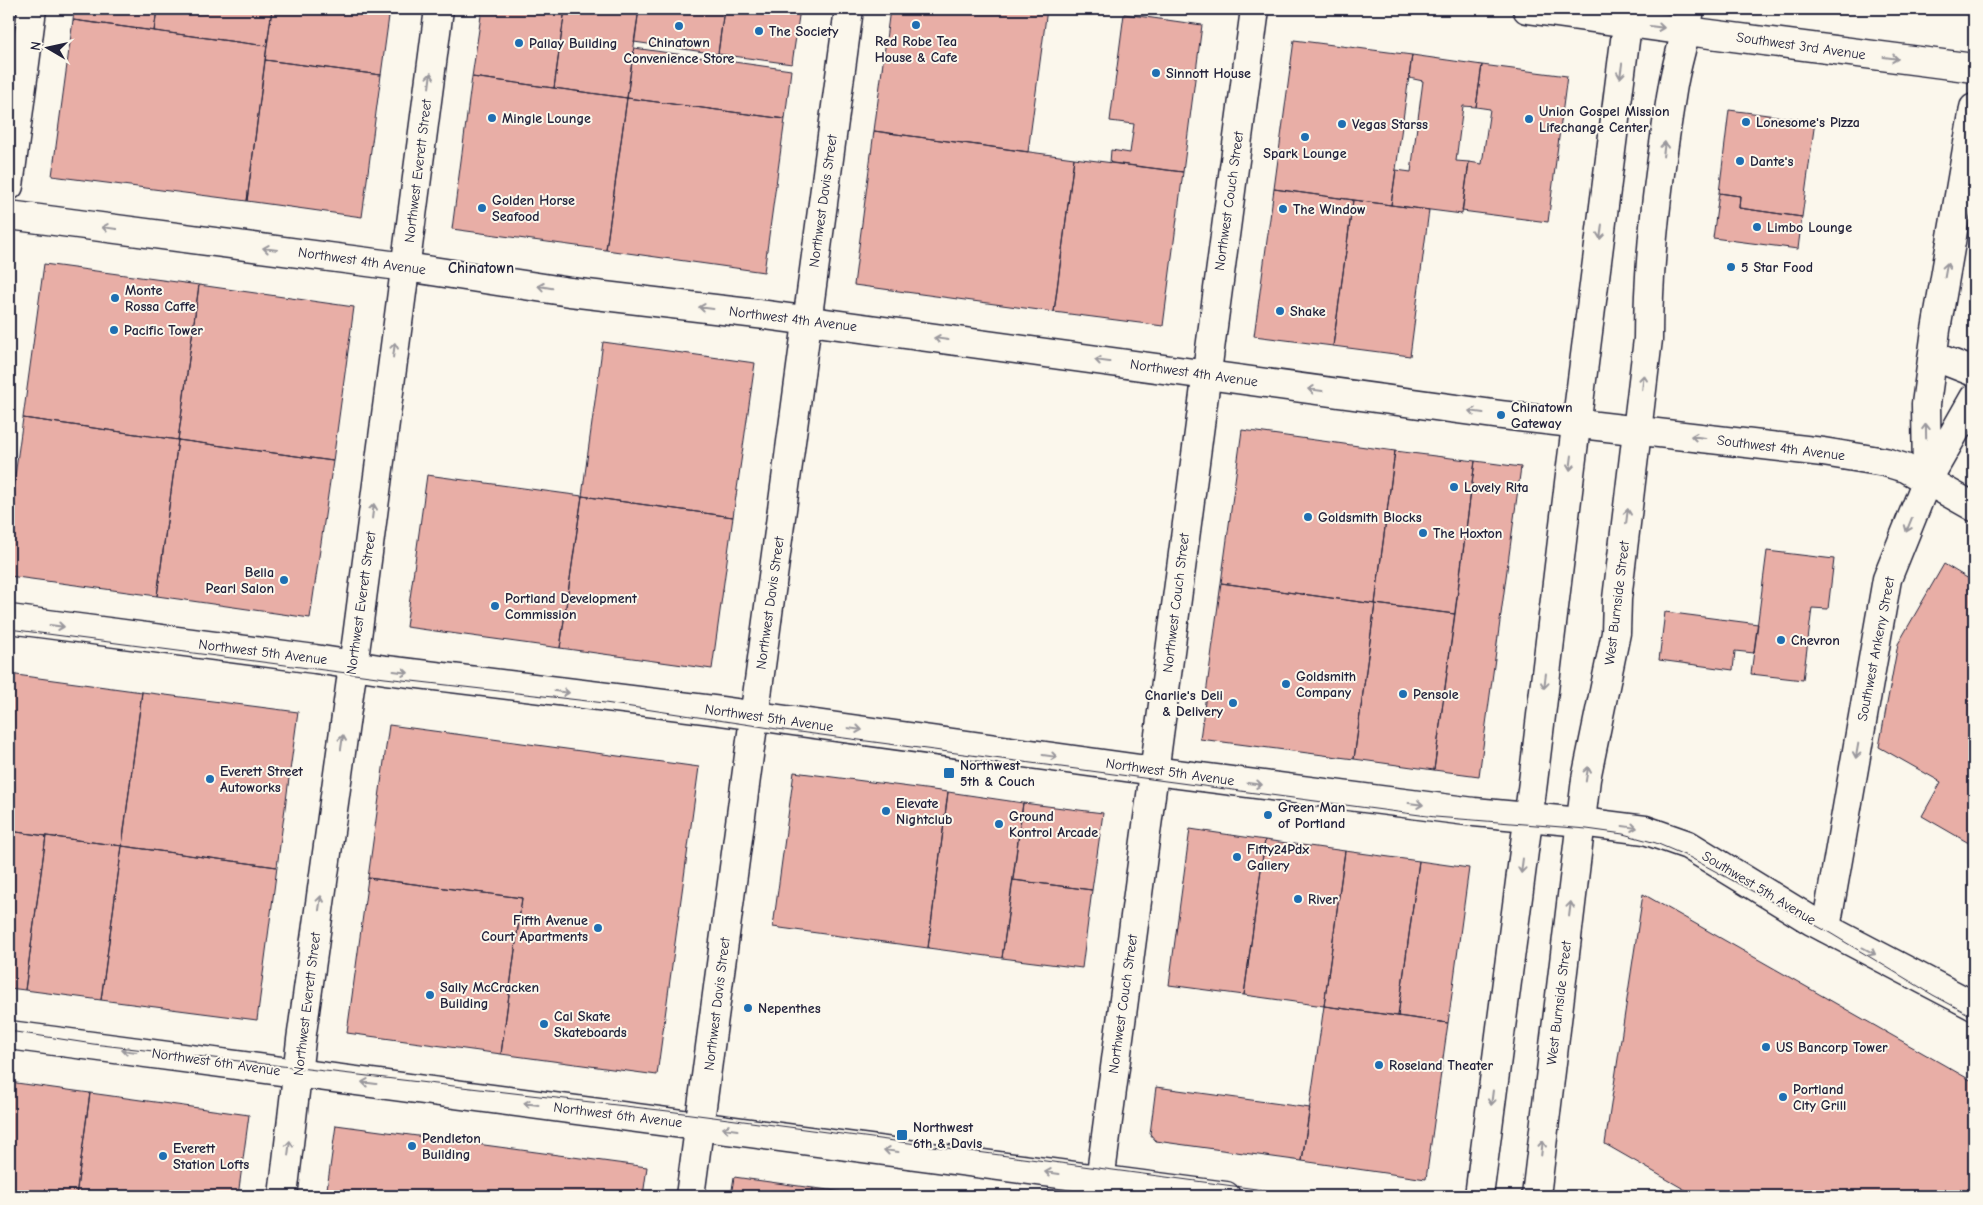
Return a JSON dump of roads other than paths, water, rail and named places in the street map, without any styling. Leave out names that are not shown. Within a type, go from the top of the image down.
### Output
[{"type":"street","points":[[9,186],[32,9]]},
{"type":"street","name":"Northwest Everett Street","points":[[282,1196],[301,1040],[353,664],[439,9]]},
{"type":"street","name":"Northwest Davis Street","points":[[690,1196],[849,9]]},
{"type":"street","name":"Northwest Couch Street","points":[[1099,1188],[1255,9]]},
{"type":"street","name":"Southwest 3rd Avenue","points":[[1527,9],[1688,20],[1974,68]]},
{"type":"street","points":[[1479,1196],[1628,16]]},
{"type":"street","name":"West Burnside Street","points":[[1536,1196],[1586,779],[1616,634],[1617,599],[1648,339],[1648,299],[1653,236],[1672,90],[1688,20]]},
{"type":"street","name":"Southwest Ankeny Street","points":[[1826,928],[1887,579],[1927,480],[1926,404],[1974,108]]},
{"type":"street","name":"Northwest 4th Avenue","points":[[9,215],[406,267],[570,292],[806,321],[1576,424]]},
{"type":"street","points":[[1933,356],[1974,372]]},
{"type":"street","points":[[1927,480],[1974,398]]},
{"type":"street","name":"Southwest 4th Avenue","points":[[1576,424],[1823,452],[1885,462],[1905,468],[1974,507]]},
{"type":"street","name":"Northwest 5th Avenue","points":[[9,619],[353,664],[386,670],[754,716],[1154,771],[1486,814],[1528,817]]},
{"type":"street","name":"Southwest 5th Avenue","points":[[1528,817],[1645,830],[1688,845],[1826,928],[1974,1006]]},
{"type":"street","name":"Northwest 6th Avenue","points":[[9,1035],[700,1125],[1099,1188],[1226,1196]]},
{"type":"tram line","points":[[9,629],[385,678],[605,703],[784,730],[1435,817],[1587,829],[1623,834],[1656,843],[1689,857],[1830,933],[1933,995],[1974,1017]]},
{"type":"tram line","points":[[9,1031],[93,1044],[668,1111],[1309,1196]]},
{"type":"place","name":"Red Robe Tea House & Cafe","points":[[916,25]]},
{"type":"place","name":"Chinatown Convenience Store","points":[[679,26]]},
{"type":"place","name":"The Society","points":[[759,31]]},
{"type":"place","name":"Pallay Building","points":[[519,43]]},
{"type":"place","name":"Sinnott House","points":[[1156,73]]},
{"type":"place","name":"Mingle Lounge","points":[[492,118]]},
{"type":"place","name":"Union Gospel Mission Lifechange Center","points":[[1529,119]]},
{"type":"place","name":"Lonesome's Pizza","points":[[1746,122]]},
{"type":"place","name":"Vegas Starss","points":[[1342,124]]},
{"type":"place","name":"Spark Lounge","points":[[1305,137]]},
{"type":"place","name":"Dante's","points":[[1740,161]]},
{"type":"place","name":"Golden Horse Seafood","points":[[482,208]]},
{"type":"place","name":"The Window","points":[[1283,209]]},
{"type":"place","name":"Limbo Lounge","points":[[1757,227]]},
{"type":"place","name":"5 Star Food","points":[[1731,267]]},
{"type":"place","name":"Monte Rossa Caffe","points":[[115,298]]},
{"type":"place","name":"Shake","points":[[1280,311]]},
{"type":"place","name":"Pacific Tower","points":[[114,330]]},
{"type":"place","name":"Chinatown Gateway","points":[[1501,415]]},
{"type":"place","name":"Lovely Rita","points":[[1454,487]]},
{"type":"place","name":"Goldsmith Blocks","points":[[1308,517]]},
{"type":"place","name":"The Hoxton","points":[[1423,533]]},
{"type":"place","name":"Bella Pearl Salon","points":[[284,580]]},
{"type":"place","name":"Portland Development Commission","points":[[495,606]]},
{"type":"place","name":"Chevron","points":[[1781,640]]},
{"type":"place","name":"Goldsmith Company","points":[[1286,684]]},
{"type":"place","name":"Pensole","points":[[1403,694]]},
{"type":"place","name":"Charlie's Deli & Delivery","points":[[1233,703]]},
{"type":"place","name":"Northwest 5th & Couch","points":[[949,773]]},
{"type":"place","name":"Everett Street Autoworks","points":[[210,779]]},
{"type":"place","name":"Elevate Nightclub","points":[[886,811]]},
{"type":"place","name":"Green Man of Portland","points":[[1268,815]]},
{"type":"place","name":"Ground Kontrol Arcade","points":[[999,824]]},
{"type":"place","name":"Fifty24Pdx Gallery","points":[[1237,857]]},
{"type":"place","name":"River","points":[[1298,899]]},
{"type":"place","name":"Fifth Avenue Court Apartments","points":[[598,928]]},
{"type":"place","name":"Sally McCracken Building","points":[[430,995]]},
{"type":"place","name":"Nepenthes","points":[[748,1008]]},
{"type":"place","name":"Cal Skate Skateboards","points":[[544,1024]]},
{"type":"place","name":"US Bancorp Tower","points":[[1766,1047]]},
{"type":"place","name":"Roseland Theater","points":[[1379,1065]]},
{"type":"place","name":"Portland City Grill","points":[[1783,1097]]},
{"type":"place","name":"Northwest 6th & Davis","points":[[902,1135]]},
{"type":"place","name":"Pendleton Building","points":[[412,1146]]},
{"type":"place","name":"Everett Station Lofts","points":[[163,1156]]},
{"type":"district","name":"Chinatown","points":[[481,268]]}]
